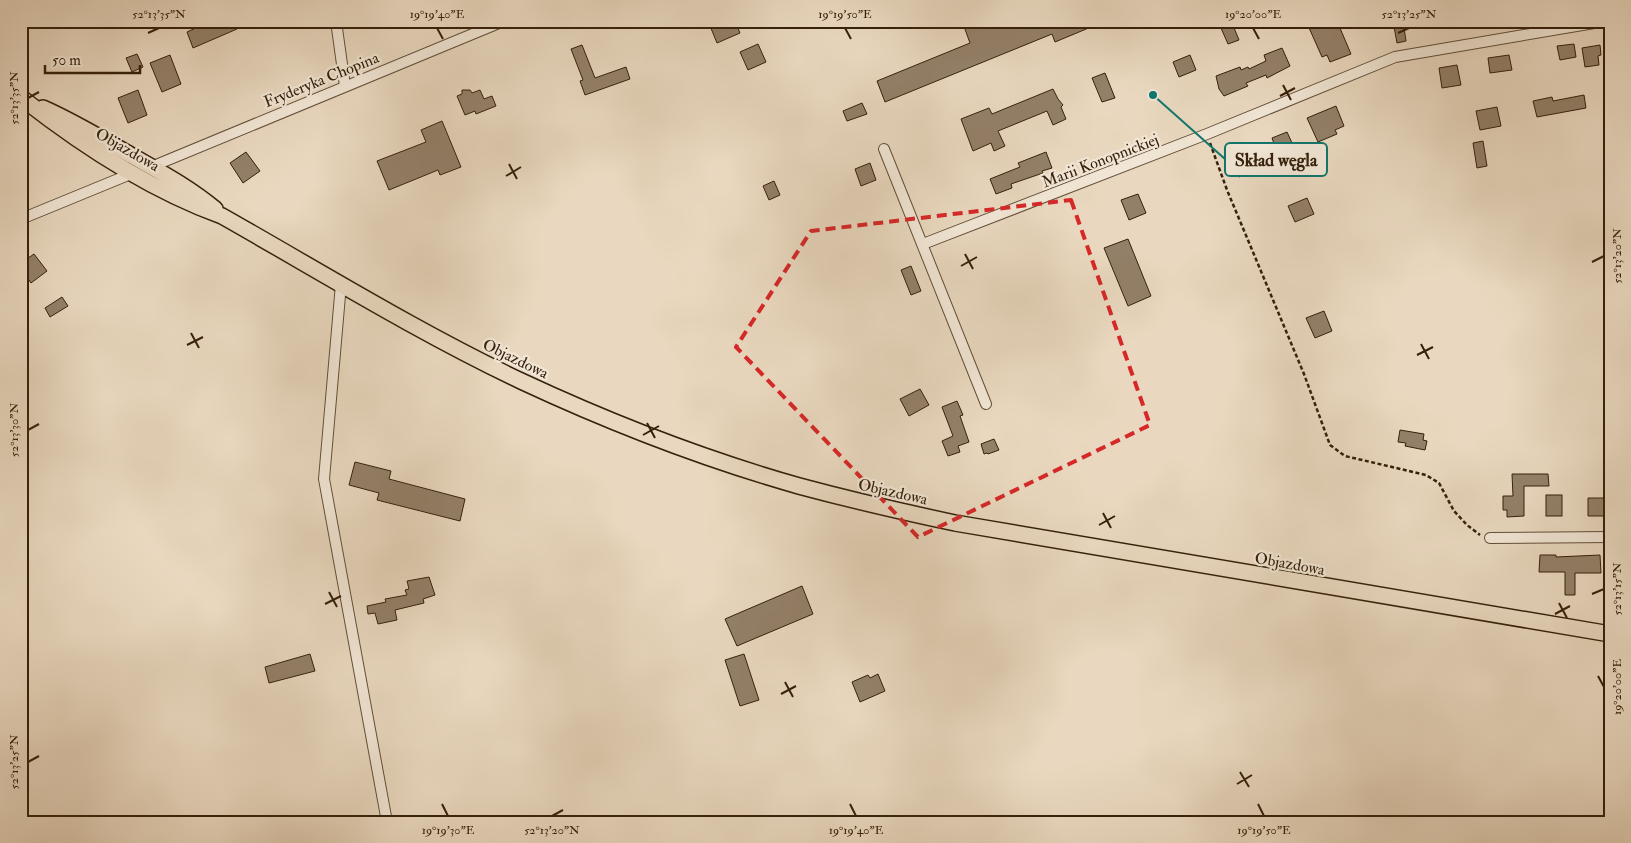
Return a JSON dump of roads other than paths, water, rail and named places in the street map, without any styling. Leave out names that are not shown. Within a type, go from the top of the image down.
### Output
[{"type":"main road","name":"Objazdowa","points":[[22,99],[65,118],[151,166],[200,197],[222,216]]},
{"type":"main road","name":"Objazdowa","points":[[22,99],[57,126],[133,173],[194,206],[222,216],[398,317],[520,380],[582,408],[696,453],[798,486],[955,523],[1610,634]]},
{"type":"street","points":[[336,21],[345,86]]},
{"type":"street","name":"Fryderyka Chopina","points":[[151,166],[504,21]]},
{"type":"street","name":"Marii Konopnickiej","points":[[923,244],[1207,134],[1395,57],[1606,21]]},
{"type":"street","points":[[884,149],[986,404]]},
{"type":"street","points":[[21,219],[133,173]]},
{"type":"street","points":[[341,284],[324,479],[387,822]]},
{"type":"street","points":[[1490,538],[1610,537]]},
{"type":"place","name":"Skład węgla","points":[[1153,95]]}]
